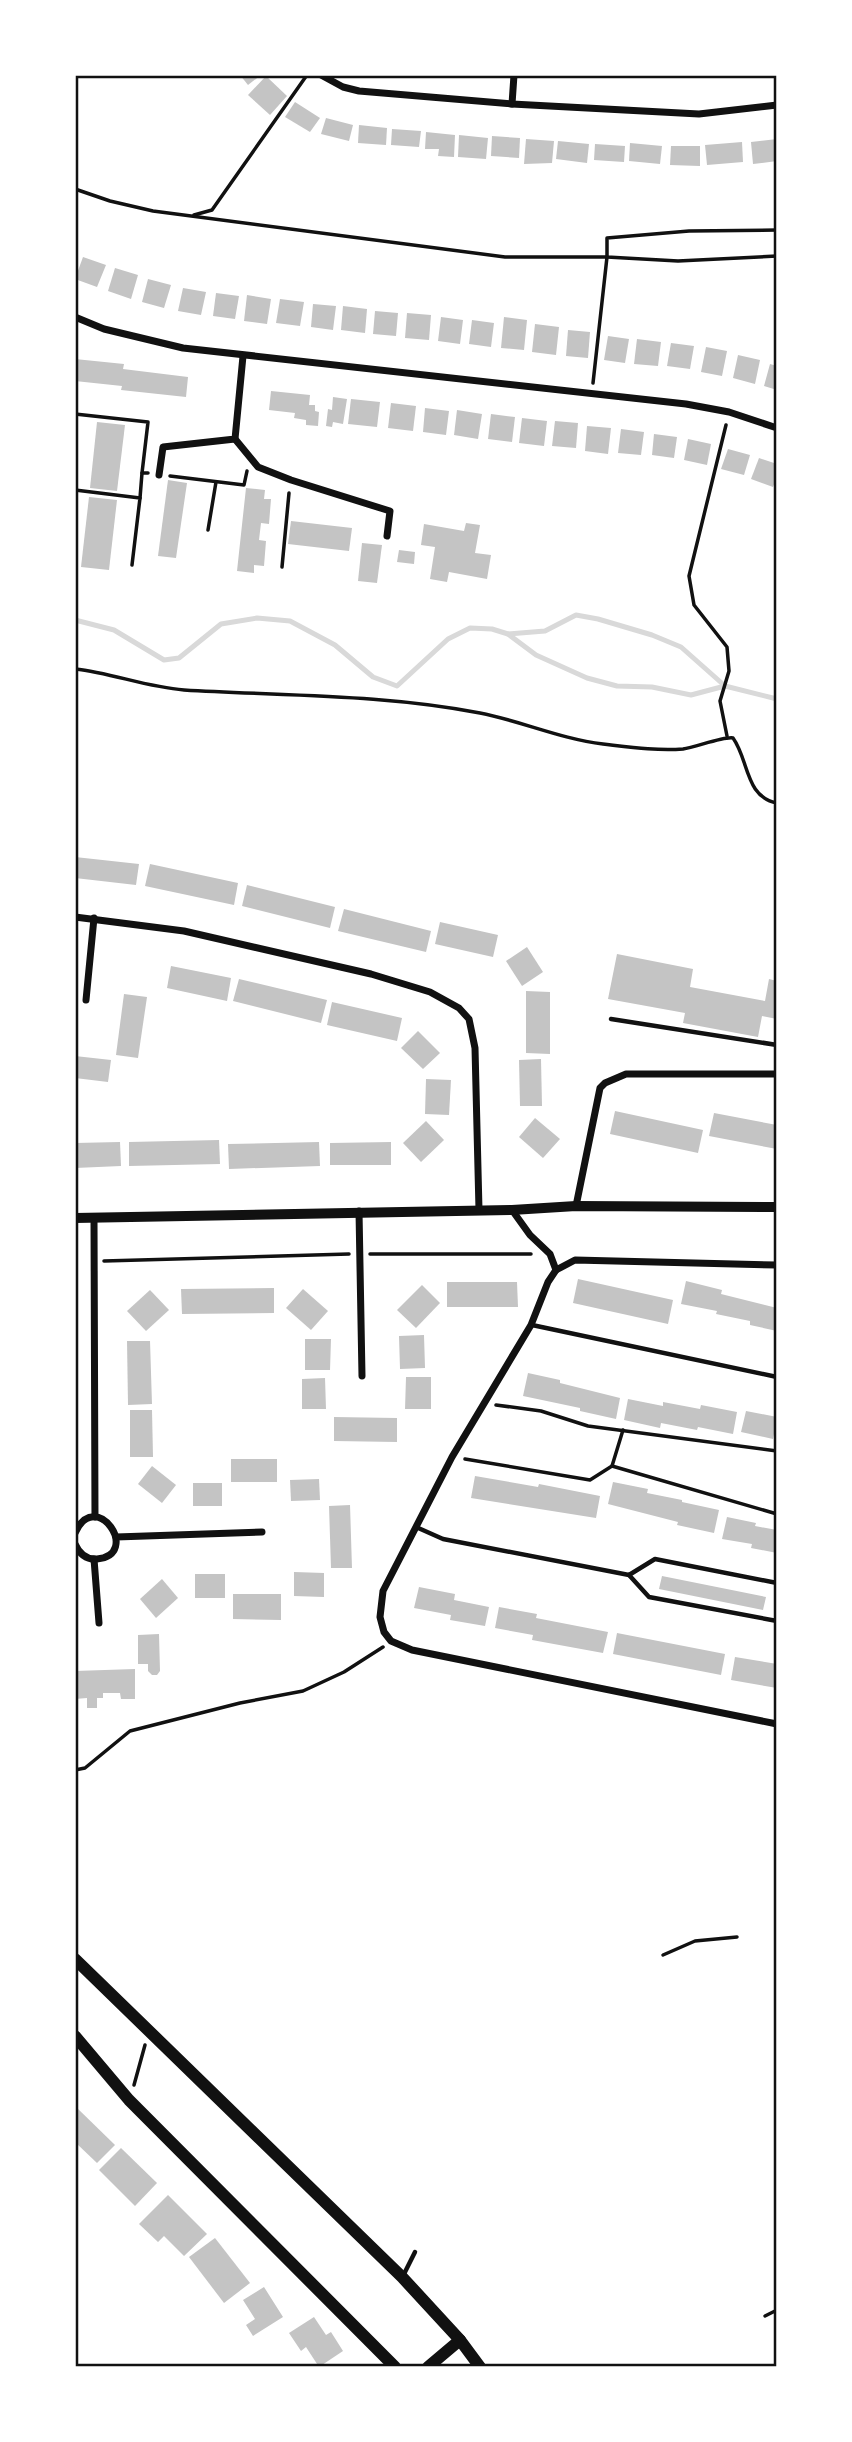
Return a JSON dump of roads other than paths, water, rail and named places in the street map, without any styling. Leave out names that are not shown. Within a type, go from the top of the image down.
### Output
[{"type":"main road","points":[[75,1959],[402,2277],[460,2340],[480,2367]]},
{"type":"main road","points":[[75,2037],[130,2100],[395,2367]]},
{"type":"main road","points":[[428,2367],[460,2340]]},
{"type":"street","points":[[321,75],[343,87],[359,91],[512,104],[699,114],[777,105]]},
{"type":"street","points":[[512,104],[514,75]]},
{"type":"street","points":[[75,317],[104,329],[183,348],[687,404],[729,412],[777,428]]},
{"type":"street","points":[[243,356],[235,439],[249,457],[258,467],[291,480],[390,511],[387,536]]},
{"type":"street","points":[[159,475],[163,447],[235,439]]},
{"type":"street","points":[[75,917],[184,932],[371,974],[430,992],[458,1008],[469,1019],[475,1048],[479,1210]]},
{"type":"street","points":[[86,1000],[94,918]]},
{"type":"street","points":[[576,1206],[600,1088],[605,1083],[626,1074],[777,1074]]},
{"type":"street","points":[[75,1218],[512,1210],[576,1206],[777,1207]]},
{"type":"street","points":[[512,1210],[530,1235],[550,1254],[556,1270]]},
{"type":"street","points":[[359,1211],[362,1376]]},
{"type":"street","points":[[94,1217],[95,1517]]},
{"type":"street","points":[[777,1265],[575,1260],[556,1270],[548,1282],[531,1325],[452,1457],[415,1527],[383,1591],[380,1617],[384,1632],[391,1641],[412,1650],[777,1724]]},
{"type":"street","points":[[75,1533],[84,1521],[95,1517],[107,1521],[115,1531],[116,1538],[107,1555],[94,1559],[83,1556],[75,1544]]},
{"type":"street","points":[[116,1538],[262,1532]]},
{"type":"street","points":[[94,1559],[99,1623]]},
{"type":"lane","points":[[611,1019],[777,1045]]},
{"type":"lane","points":[[531,1325],[777,1377]]},
{"type":"lane","points":[[415,1527],[443,1539],[629,1575],[649,1597],[777,1621]]},
{"type":"lane","points":[[629,1575],[655,1559],[777,1583]]},
{"type":"lane","points":[[402,2277],[415,2252]]},
{"type":"waterway","points":[[508,634],[545,631],[576,615],[598,619],[652,635],[681,647],[725,686]]},
{"type":"waterway","points":[[75,620],[114,630],[164,660],[179,658],[221,624],[257,618],[290,621],[335,645],[373,677],[397,686],[448,639],[470,628],[492,629],[508,634],[536,655],[587,678],[617,686],[652,687],[691,695],[725,686],[777,699]]}]
